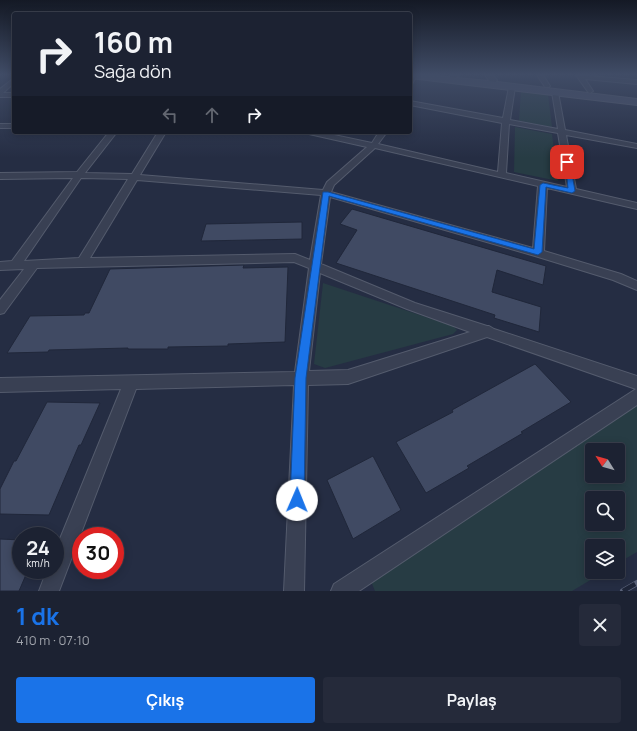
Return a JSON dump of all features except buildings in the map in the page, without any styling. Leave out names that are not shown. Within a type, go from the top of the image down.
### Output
[{"type":"street","points":[[412,103],[637,146]]},
{"type":"street","points":[[502,175],[506,122],[509,103]]},
{"type":"street","points":[[557,103],[572,191]]},
{"type":"street","points":[[0,126],[12,126]]},
{"type":"street","points":[[15,266],[79,175],[111,134]]},
{"type":"street","points":[[82,262],[161,134]]},
{"type":"street","points":[[318,134],[637,206]]},
{"type":"street","points":[[294,591],[301,378],[320,227],[326,193],[330,184],[374,146],[382,134]]},
{"type":"street","points":[[0,176],[79,175],[326,193],[538,252],[617,277],[637,286]]},
{"type":"street","points":[[538,252],[543,185]]},
{"type":"street","points":[[0,266],[82,262],[295,258],[411,306],[637,383]]},
{"type":"street","points":[[0,309],[33,265]]},
{"type":"street","points":[[0,385],[348,377],[489,332]]},
{"type":"street","points":[[49,591],[131,382]]},
{"type":"street","points":[[341,591],[637,396]]},
{"type":"shaded area","points":[[520,103],[549,103],[552,127],[519,121]]},
{"type":"shaded area","points":[[515,127],[552,134],[558,181],[514,172]]},
{"type":"shaded area","points":[[323,283],[453,326],[457,330],[453,334],[325,368],[314,364]]},
{"type":"shaded area","points":[[637,394],[637,552],[625,559],[625,539],[585,539],[585,579],[592,579],[572,591],[375,591],[368,574]]},
{"type":"railway","points":[[623,591],[637,583]]},
{"type":"route","points":[[297,500],[301,378],[320,227],[326,193],[538,252],[543,185],[572,191],[567,162]]}]
